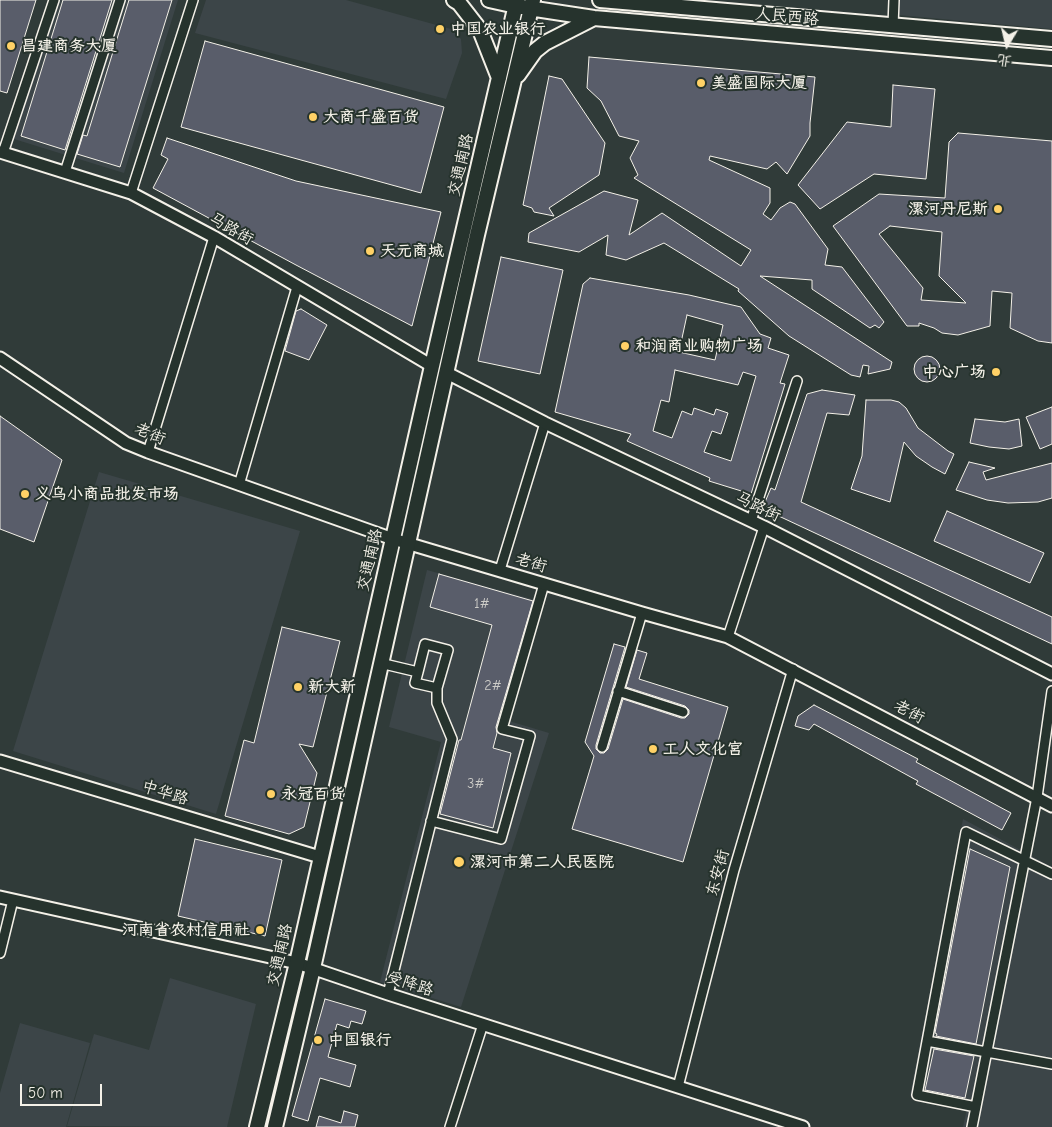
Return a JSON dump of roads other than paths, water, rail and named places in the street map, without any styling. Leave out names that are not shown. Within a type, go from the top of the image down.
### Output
[{"type":"main road","points":[[454,0],[459,3],[480,30],[499,78]]},
{"type":"main road","name":"人民西路","points":[[490,0],[532,4],[594,18],[1052,58]]},
{"type":"main road","name":"人民西路","points":[[600,0],[1052,39]]},
{"type":"main road","name":"交通南路","points":[[257,1127],[297,963],[516,3]]},
{"type":"main road","name":"交通南路","points":[[275,1127],[313,968],[380,663],[532,4]]},
{"type":"main road","points":[[513,82],[535,51],[545,43],[594,18]]},
{"type":"street","points":[[1,156],[54,0]]},
{"type":"street","points":[[65,172],[120,0]]},
{"type":"street","points":[[131,193],[193,0]]},
{"type":"street","points":[[892,26],[894,0]]},
{"type":"street","name":"马路街","points":[[1,156],[65,172],[131,193],[214,238],[432,366]]},
{"type":"street","points":[[148,452],[214,238]]},
{"type":"street","points":[[239,485],[297,287]]},
{"type":"street","name":"老街","points":[[0,358],[126,443],[393,539],[642,614],[728,637],[1052,806]]},
{"type":"street","name":"马路街","points":[[447,373],[545,423],[764,527],[1052,674]]},
{"type":"street","points":[[751,521],[797,381]]},
{"type":"street","points":[[500,570],[545,423]]},
{"type":"street","points":[[728,637],[764,527]]},
{"type":"street","points":[[431,821],[500,839],[530,736],[502,728],[544,584]]},
{"type":"street","points":[[602,747],[642,614]]},
{"type":"street","points":[[388,994],[452,740],[437,702],[437,688],[448,650],[425,644],[416,683],[437,688]]},
{"type":"street","points":[[380,663],[418,672]]},
{"type":"street","name":"东安街","points":[[678,1087],[734,870],[792,669]]},
{"type":"street","points":[[618,691],[683,712]]},
{"type":"street","points":[[972,1127],[1037,797],[1052,691]]},
{"type":"street","name":"中华路","points":[[0,761],[320,856]]},
{"type":"street","points":[[976,1107],[917,1095],[966,832],[1052,874]]},
{"type":"street","name":"受降路","points":[[0,897],[297,963],[803,1127]]},
{"type":"street","points":[[0,953],[13,900]]},
{"type":"street","points":[[450,1127],[483,1024]]},
{"type":"street","points":[[927,1041],[1052,1064]]},
{"type":"place","name":"中国农业银行","points":[[440,29]]},
{"type":"place","name":"昌建商务大厦","points":[[11,46]]},
{"type":"place","name":"美盛国际大厦","points":[[701,83]]},
{"type":"place","name":"大商千盛百货","points":[[313,117]]},
{"type":"place","name":"漯河丹尼斯","points":[[998,209]]},
{"type":"place","name":"天元商城","points":[[370,251]]},
{"type":"place","name":"和润商业购物广场","points":[[625,346]]},
{"type":"place","name":"中心广场","points":[[996,372]]},
{"type":"place","name":"义乌小商品批发市场","points":[[25,494]]},
{"type":"place","name":"新大新","points":[[298,687]]},
{"type":"place","name":"工人文化宫","points":[[653,749]]},
{"type":"place","name":"永冠百货","points":[[271,794]]},
{"type":"place","name":"漯河市第二人民医院","points":[[459,862]]},
{"type":"place","name":"河南省农村信用社","points":[[260,930]]},
{"type":"place","name":"中国银行","points":[[318,1040]]}]
